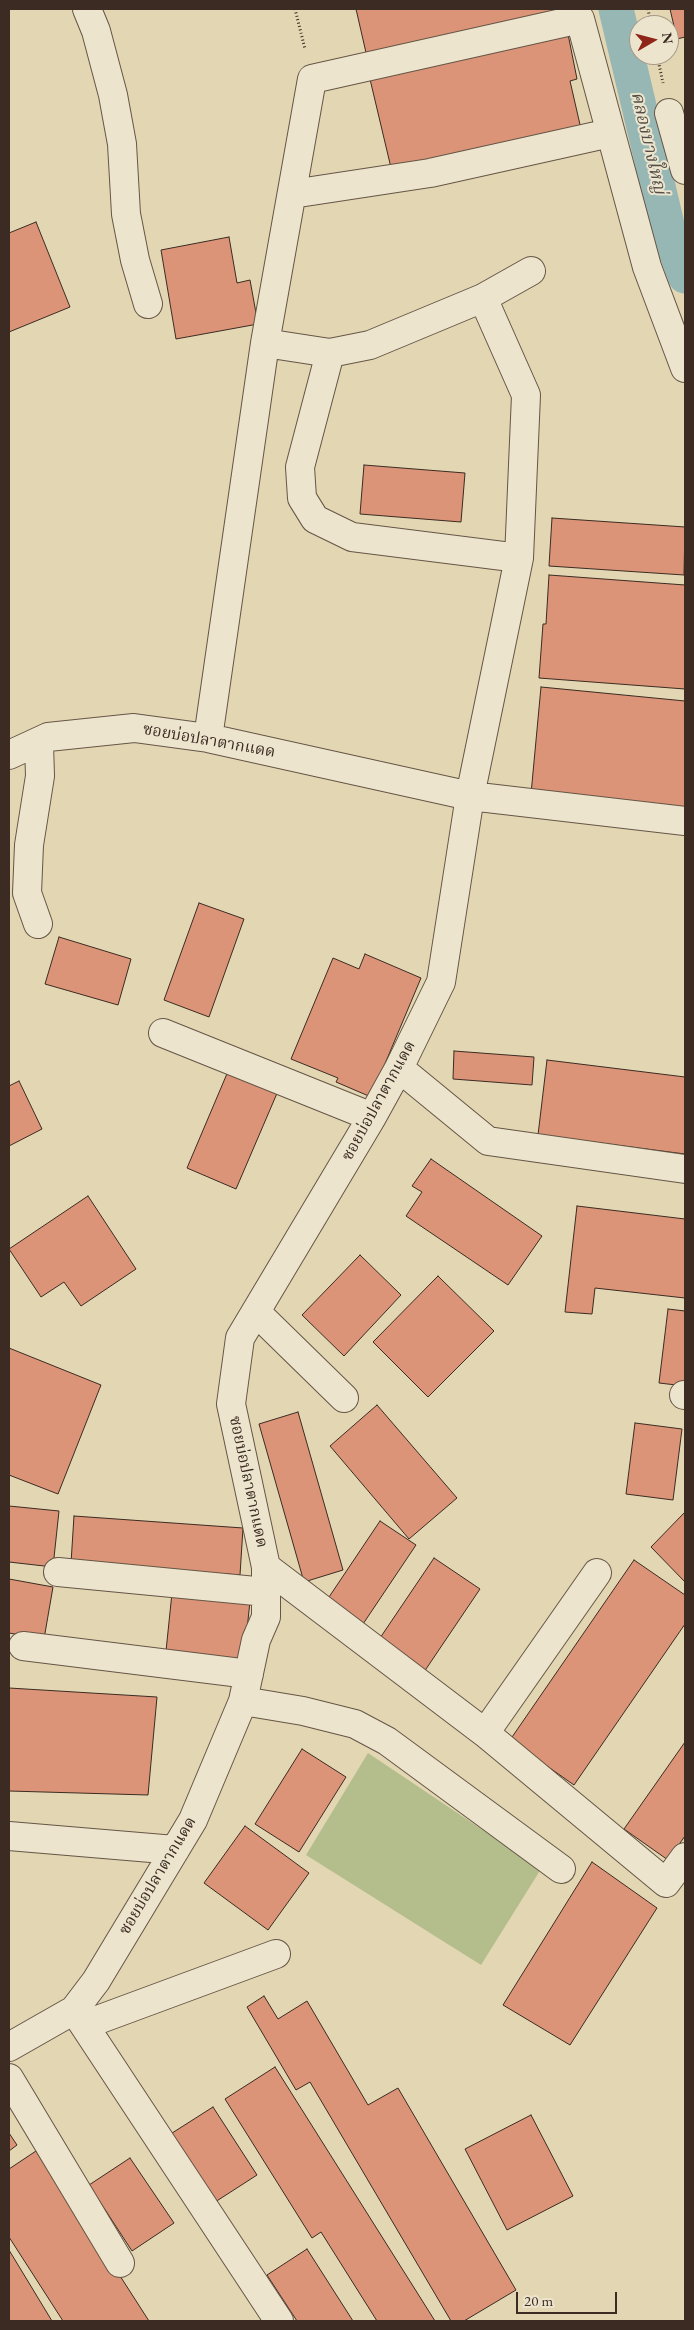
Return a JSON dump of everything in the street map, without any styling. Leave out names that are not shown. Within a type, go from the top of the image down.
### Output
[{"type":"street","points":[[87,9],[96,31],[113,96],[122,144],[126,214],[135,260],[148,304]]},
{"type":"street","points":[[208,738],[265,343],[312,79],[580,19],[647,267],[685,368]]},
{"type":"street","points":[[669,113],[685,170]]},
{"type":"street","points":[[292,194],[430,173],[610,133]]},
{"type":"street","points":[[265,343],[330,353],[370,345],[483,298],[531,271]]},
{"type":"street","points":[[470,796],[519,558],[526,395],[483,298]]},
{"type":"street","points":[[330,353],[300,467],[302,498],[315,519],[352,537],[519,558]]},
{"type":"street","name":"ซอยบ่อปลาตากแดด","points":[[9,754],[48,737],[134,728],[208,738],[470,796],[685,821]]},
{"type":"street","points":[[38,924],[27,893],[29,845],[40,776],[39,744],[48,737]]},
{"type":"street","name":"ซอยบ่อปลาตากแดด","points":[[9,2047],[79,2018],[96,1981],[193,1820],[243,1701],[256,1640],[266,1617],[266,1579],[231,1404],[240,1338],[372,1117],[399,1068],[441,982],[470,796]]},
{"type":"street","points":[[163,1033],[372,1117]]},
{"type":"street","points":[[399,1068],[488,1141],[685,1169]]},
{"type":"street","points":[[256,1312],[344,1398]]},
{"type":"street","points":[[58,1572],[266,1579],[485,1733],[666,1883],[685,1857]]},
{"type":"street","points":[[485,1733],[597,1573]]},
{"type":"street","points":[[23,1646],[249,1674]]},
{"type":"street","points":[[243,1701],[303,1711],[355,1724],[387,1741],[561,1869]]},
{"type":"street","points":[[9,1836],[174,1850]]},
{"type":"street","points":[[276,1954],[79,2018],[279,2321]]},
{"type":"street","points":[[9,2078],[120,2263]]},
{"type":"path","points":[[295,9],[312,79]]},
{"type":"green space","points":[[368,1753],[541,1869],[481,1965],[306,1855]]},
{"type":"building","points":[[356,9],[562,9],[563,13],[367,57]]},
{"type":"building","points":[[670,9],[685,9],[685,37],[679,38],[679,15],[671,15]]},
{"type":"building","points":[[567,29],[577,79],[570,81],[581,129],[392,172],[369,75]]},
{"type":"building","points":[[36,222],[70,307],[9,332],[9,233]]},
{"type":"building","points":[[229,237],[237,283],[250,280],[258,324],[176,339],[161,250]]},
{"type":"building","points":[[364,465],[465,473],[461,522],[360,514]]},
{"type":"building","points":[[552,518],[685,527],[684,575],[549,566]]},
{"type":"building","points":[[549,575],[685,585],[685,689],[539,678],[543,624],[546,624]]},
{"type":"building","points":[[541,687],[685,701],[685,808],[531,794]]},
{"type":"building","points":[[199,903],[244,919],[209,1017],[164,1000]]},
{"type":"building","points":[[59,937],[131,959],[118,1005],[45,984]]},
{"type":"building","points":[[365,954],[421,978],[371,1097],[336,1082],[338,1078],[291,1059],[333,958],[359,969]]},
{"type":"building","points":[[454,1051],[534,1057],[532,1085],[453,1079]]},
{"type":"building","points":[[547,1060],[685,1077],[685,1154],[538,1135]]},
{"type":"building","points":[[229,1069],[278,1091],[236,1189],[187,1168]]},
{"type":"building","points":[[19,1081],[42,1129],[9,1146],[9,1086]]},
{"type":"building","points":[[431,1159],[542,1236],[508,1285],[406,1216],[422,1192],[412,1186]]},
{"type":"building","points":[[88,1196],[136,1269],[81,1306],[64,1282],[41,1297],[9,1249]]},
{"type":"building","points":[[577,1206],[685,1219],[685,1298],[595,1288],[592,1314],[565,1312]]},
{"type":"building","points":[[360,1255],[401,1295],[344,1356],[302,1315]]},
{"type":"building","points":[[438,1276],[494,1331],[428,1397],[373,1342]]},
{"type":"building","points":[[668,1309],[685,1311],[685,1386],[659,1383]]},
{"type":"building","points":[[9,1348],[101,1385],[58,1494],[9,1475]]},
{"type":"building","points":[[377,1405],[457,1498],[409,1539],[330,1446]]},
{"type":"building","points":[[298,1412],[343,1570],[304,1582],[259,1424]]},
{"type":"building","points":[[635,1423],[682,1429],[673,1500],[626,1494]]},
{"type":"building","points":[[9,1506],[59,1511],[53,1567],[9,1562]]},
{"type":"building","points":[[685,1512],[685,1582],[651,1547]]},
{"type":"building","points":[[74,1516],[243,1528],[240,1575],[71,1563]]},
{"type":"building","points":[[380,1521],[416,1545],[361,1627],[325,1603]]},
{"type":"building","points":[[434,1558],[480,1589],[424,1672],[378,1641]]},
{"type":"building","points":[[634,1560],[685,1595],[685,1624],[574,1785],[510,1740]]},
{"type":"building","points":[[9,1579],[53,1587],[44,1639],[9,1633]]},
{"type":"building","points":[[172,1593],[250,1601],[244,1659],[166,1651]]},
{"type":"building","points":[[9,1688],[157,1697],[148,1795],[9,1791]]},
{"type":"building","points":[[685,1742],[685,1836],[668,1860],[624,1829]]},
{"type":"building","points":[[302,1749],[346,1777],[299,1852],[255,1824]]},
{"type":"building","points":[[245,1826],[309,1873],[268,1930],[204,1883]]},
{"type":"building","points":[[592,1862],[657,1908],[570,2045],[503,2005]]},
{"type":"building","points":[[264,1996],[278,2019],[307,2001],[368,2105],[398,2088],[516,2290],[464,2321],[451,2321],[310,2082],[296,2090],[247,2007]]},
{"type":"building","points":[[275,2067],[435,2321],[377,2321],[321,2232],[312,2238],[225,2099]]},
{"type":"building","points":[[213,2107],[257,2175],[212,2204],[169,2135]]},
{"type":"building","points":[[531,2115],[573,2196],[507,2230],[465,2149]]},
{"type":"building","points":[[9,2133],[17,2145],[9,2151]]},
{"type":"building","points":[[36,2151],[92,2239],[95,2237],[149,2321],[63,2321],[9,2237],[9,2169]]},
{"type":"building","points":[[130,2158],[174,2223],[132,2251],[89,2185]]},
{"type":"building","points":[[307,2249],[353,2321],[297,2321],[267,2275]]},
{"type":"building","points":[[9,2250],[52,2321],[9,2321]]},
{"type":"waterway","name":"คลองบางใหญ่","points":[[616,9],[669,233],[685,276]]}]
